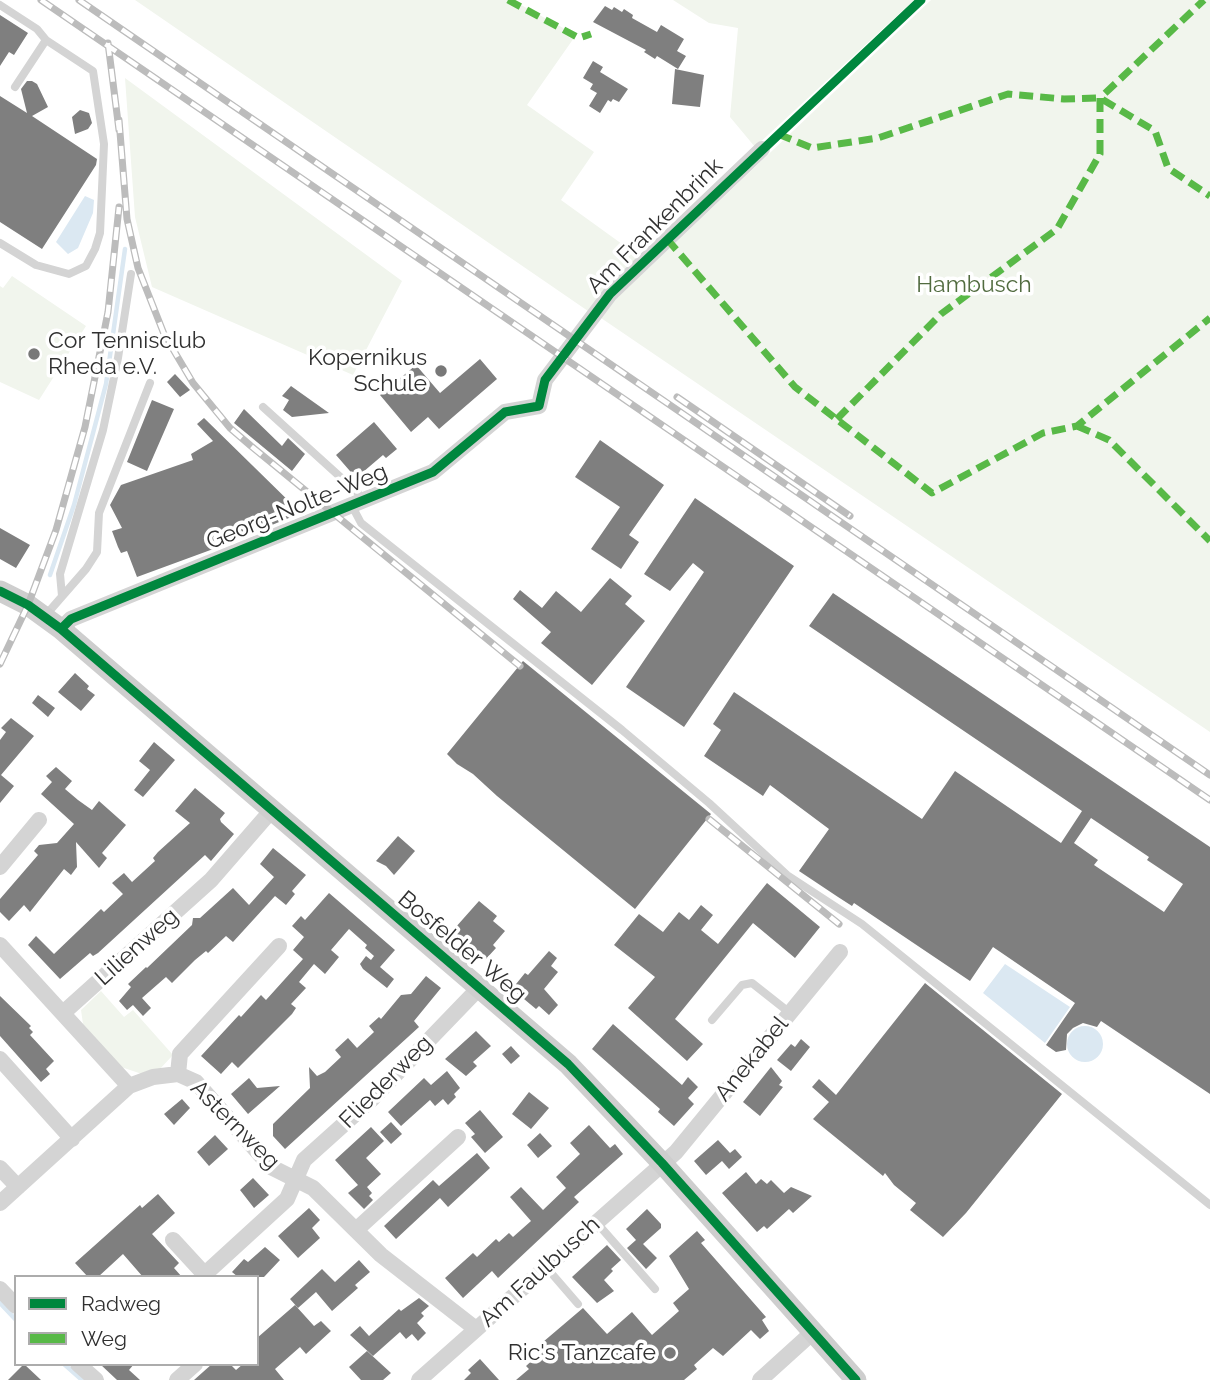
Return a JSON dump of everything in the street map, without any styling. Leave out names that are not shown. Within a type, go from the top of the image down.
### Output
[{"type":"street","name":"Am Frankenbrink","points":[[539,406],[545,380],[610,294],[762,149]]},
{"type":"street","name":"Georg-Nolte-Weg","points":[[53,623],[71,619],[433,472],[505,412],[539,406]]},
{"type":"street","name":"Bosfelder Weg","points":[[0,591],[53,623],[568,1064],[662,1163],[856,1380]]},
{"type":"street","name":"Lilienweg","points":[[63,1013],[212,880],[271,811]]},
{"type":"street","points":[[0,867],[39,820]]},
{"type":"street","points":[[0,944],[129,1086]]},
{"type":"street","points":[[0,1203],[129,1086],[153,1077],[178,1074],[180,1054],[279,946]]},
{"type":"street","name":"Anekabel","points":[[662,1163],[676,1152],[840,952]]},
{"type":"street","name":"Fliederweg","points":[[206,1275],[287,1199],[304,1160],[373,1098],[480,987]]},
{"type":"street","points":[[0,1059],[72,1139]]},
{"type":"street","name":"Asternweg","points":[[178,1074],[196,1082],[271,1167],[313,1188],[420,1287],[476,1329]]},
{"type":"street","points":[[356,1230],[458,1137]]},
{"type":"street","name":"Am Faulbusch","points":[[419,1380],[662,1163]]},
{"type":"street","points":[[0,1168],[18,1187]]},
{"type":"street","points":[[173,1240],[206,1275]]},
{"type":"street","points":[[0,1289],[14,1304]]},
{"type":"street","points":[[769,1377],[813,1332]]},
{"type":"street","points":[[80,1366],[96,1380]]},
{"type":"street","points":[[177,1380],[193,1366]]},
{"type":"lane","points":[[0,5],[93,71],[104,144],[100,233],[86,266],[69,274],[36,265],[0,243]]},
{"type":"lane","points":[[15,87],[46,40]]},
{"type":"lane","points":[[62,596],[60,574],[103,430],[131,274]]},
{"type":"lane","points":[[53,623],[62,596],[97,552],[99,513],[150,383]]},
{"type":"lane","points":[[263,407],[358,493],[361,523],[622,730],[709,803],[787,875],[862,923],[1210,1205]]},
{"type":"lane","points":[[712,1020],[742,985],[752,983],[790,1013]]},
{"type":"lane","points":[[596,1222],[655,1289]]},
{"type":"lane","points":[[546,1267],[578,1304]]},
{"type":"green space","points":[[135,0],[512,0],[576,35],[527,105],[594,152],[561,200],[640,257],[588,311]]},
{"type":"green space","points":[[673,0],[914,0],[755,147],[730,117],[738,28],[709,23]]},
{"type":"green space","name":"Hambusch","points":[[931,0],[1210,0],[1210,732],[601,318],[616,299]]},
{"type":"green space","points":[[125,78],[402,281],[353,375],[152,287],[135,217]]},
{"type":"green space","name":"Cor Tennisclub Rheda e.V.","points":[[12,276],[86,326],[39,400],[0,382],[0,286],[3,288]]},
{"type":"green space","points":[[101,991],[124,1017],[133,1010],[173,1055],[158,1071],[145,1075],[121,1067],[83,1024],[81,1010]]},
{"type":"shaded area","points":[[85,196],[94,200],[93,213],[78,248],[68,254],[56,242]]},
{"type":"shaded area","points":[[1005,964],[1070,1007],[1045,1043],[983,993]]},
{"type":"shaded area","points":[[1085,1026],[1098,1031],[1103,1044],[1098,1057],[1085,1062],[1072,1057],[1067,1044],[1072,1031]]},
{"type":"building","points":[[605,6],[622,12],[624,9],[633,15],[632,18],[657,32],[661,25],[684,39],[677,51],[686,56],[678,69],[657,56],[655,59],[644,52],[646,50],[593,22]]},
{"type":"building","points":[[0,15],[28,33],[14,55],[9,52],[0,66]]},
{"type":"building","points":[[593,61],[603,67],[600,72],[628,89],[619,102],[608,100],[600,113],[589,106],[597,93],[590,89],[593,84],[583,78]]},
{"type":"building","points":[[675,69],[704,75],[700,107],[672,104]]},
{"type":"building","points":[[27,81],[37,84],[48,107],[32,116],[97,159],[96,165],[42,249],[0,222],[0,96],[27,113],[21,89]]},
{"type":"building","points":[[80,110],[89,113],[92,123],[88,129],[75,134],[72,117]]},
{"type":"building","points":[[480,359],[497,379],[439,429],[428,417],[411,432],[380,395],[416,365],[440,393]]},
{"type":"building","points":[[175,374],[190,390],[180,397],[167,382]]},
{"type":"building","points":[[291,386],[329,413],[292,417],[283,410],[289,400],[282,396]]},
{"type":"building","points":[[152,400],[174,409],[147,471],[127,462]]},
{"type":"building","points":[[244,409],[282,446],[288,438],[305,454],[292,471],[234,423]]},
{"type":"building","points":[[204,418],[301,513],[137,577],[127,551],[121,553],[112,531],[122,528],[110,505],[121,485],[193,460],[191,454],[213,441],[197,424]]},
{"type":"building","points":[[374,422],[397,449],[386,458],[383,455],[356,478],[336,455]]},
{"type":"building","points":[[600,440],[664,485],[629,535],[639,542],[621,569],[591,549],[620,507],[575,477]]},
{"type":"building","points":[[695,498],[794,566],[684,727],[626,687],[704,572],[693,563],[670,591],[644,574]]},
{"type":"building","points":[[0,528],[30,545],[16,568],[0,559]]},
{"type":"building","points":[[610,578],[632,596],[625,604],[645,621],[592,685],[541,643],[551,632],[513,599],[520,590],[542,608],[556,591],[581,612]]},
{"type":"building","points":[[833,593],[1210,847],[1210,1094],[1101,1021],[1097,1027],[1083,1023],[1073,1028],[1067,1034],[1066,1050],[1056,1052],[1046,1045],[1075,1003],[993,947],[970,981],[854,903],[852,906],[799,871],[829,829],[770,785],[763,796],[704,756],[721,730],[713,724],[734,692],[922,819],[955,771],[1061,843],[1082,811],[809,626]],"holes":[[[1091,818],[1149,857],[1147,860],[1183,884],[1164,912],[1094,865],[1098,860],[1074,843]]]},
{"type":"building","points":[[523,661],[711,814],[635,909],[447,754]]},
{"type":"building","points":[[75,673],[95,695],[81,711],[58,692]]},
{"type":"building","points":[[38,695],[55,708],[48,717],[32,703]]},
{"type":"building","points":[[11,718],[34,736],[1,775],[14,786],[0,803],[0,740],[6,732],[1,728]]},
{"type":"building","points":[[154,742],[175,760],[143,797],[134,790],[150,770],[139,761]]},
{"type":"building","points":[[56,767],[72,781],[65,789],[78,800],[92,810],[99,801],[126,825],[102,853],[107,858],[99,868],[76,842],[77,867],[71,875],[64,869],[30,912],[24,905],[9,921],[0,912],[0,899],[38,855],[34,851],[39,845],[57,843],[74,824],[41,794],[52,782],[46,776]]},
{"type":"building","points":[[195,788],[225,813],[220,819],[221,822],[234,834],[211,861],[205,855],[98,953],[93,956],[90,953],[60,979],[28,945],[36,936],[54,954],[101,909],[104,912],[123,894],[112,883],[124,873],[132,882],[155,861],[153,858],[158,852],[190,823],[175,811]]},
{"type":"building","points":[[398,836],[415,851],[394,875],[386,866],[376,861]]},
{"type":"building","points":[[273,848],[306,875],[292,891],[295,894],[286,905],[275,896],[233,942],[226,936],[208,953],[206,951],[195,960],[172,983],[166,977],[142,998],[151,1008],[143,1016],[133,1005],[127,1010],[119,1001],[131,987],[128,984],[192,925],[193,918],[200,918],[233,888],[249,905],[274,877],[260,864]]},
{"type":"building","points":[[767,883],[820,927],[795,958],[753,923],[675,1019],[703,1044],[687,1061],[628,1008],[655,977],[614,945],[639,914],[663,932],[679,912],[689,920],[701,905],[713,915],[701,930],[718,944]]},
{"type":"building","points":[[329,893],[395,950],[380,967],[394,979],[387,988],[363,969],[360,964],[366,956],[371,960],[374,956],[365,948],[367,945],[349,929],[331,950],[339,957],[325,974],[314,964],[299,982],[306,988],[291,1004],[296,1008],[292,1014],[238,1068],[232,1062],[221,1074],[201,1056],[261,995],[266,1000],[303,959],[293,950],[304,937],[292,926],[301,916],[305,920]]},
{"type":"building","points":[[479,901],[497,916],[493,921],[505,931],[493,945],[496,948],[485,960],[483,958],[480,961],[453,939],[457,934],[455,928]]},
{"type":"building","points":[[549,951],[557,958],[551,966],[558,972],[544,989],[558,1005],[549,1015],[539,1006],[536,1009],[512,989]]},
{"type":"building","points":[[426,976],[441,988],[414,1021],[419,1027],[285,1149],[273,1136],[273,1124],[310,1088],[309,1067],[317,1076],[325,1072],[341,1057],[335,1050],[348,1038],[357,1048],[374,1032],[369,1026],[379,1017],[381,1019],[401,995],[411,994]]},
{"type":"building","points":[[925,983],[1062,1094],[966,1213],[943,1237],[910,1210],[916,1203],[894,1185],[885,1173],[883,1176],[813,1119],[829,1102],[812,1087],[819,1079],[836,1095]]},
{"type":"building","points":[[0,996],[31,1026],[29,1028],[33,1032],[30,1035],[54,1061],[46,1069],[50,1074],[41,1082],[0,1036]]},
{"type":"building","points":[[613,1024],[682,1085],[688,1077],[698,1087],[688,1098],[694,1104],[674,1126],[658,1112],[660,1109],[592,1049]]},
{"type":"building","points":[[476,1031],[491,1046],[473,1062],[477,1066],[466,1076],[445,1059]]},
{"type":"building","points":[[801,1039],[810,1047],[791,1071],[777,1060],[791,1044],[795,1047]]},
{"type":"building","points":[[511,1046],[520,1056],[511,1064],[502,1054]]},
{"type":"building","points":[[771,1067],[782,1081],[779,1085],[783,1087],[760,1116],[743,1102]]},
{"type":"building","points":[[447,1071],[460,1088],[448,1105],[443,1099],[435,1106],[430,1100],[401,1126],[388,1112],[424,1078],[431,1085]]},
{"type":"building","points":[[249,1078],[257,1088],[280,1086],[248,1114],[231,1094]]},
{"type":"building","points":[[529,1092],[549,1108],[531,1129],[512,1114]]},
{"type":"building","points":[[182,1099],[190,1108],[174,1125],[164,1114]]},
{"type":"building","points":[[480,1110],[503,1137],[485,1153],[471,1137],[475,1134],[465,1123]]},
{"type":"building","points":[[391,1122],[402,1134],[391,1144],[380,1132]]},
{"type":"building","points":[[589,1125],[610,1148],[615,1144],[623,1154],[574,1197],[579,1202],[498,1278],[492,1271],[463,1298],[445,1278],[473,1253],[477,1257],[496,1239],[499,1242],[509,1233],[513,1237],[531,1221],[510,1197],[521,1187],[543,1210],[566,1188],[556,1177],[580,1154],[570,1143]]},
{"type":"building","points":[[371,1127],[384,1141],[366,1158],[381,1174],[367,1187],[373,1200],[364,1209],[348,1193],[358,1185],[335,1160]]},
{"type":"building","points":[[540,1133],[552,1146],[538,1158],[527,1145]]},
{"type":"building","points":[[215,1135],[228,1149],[209,1166],[197,1152]]},
{"type":"building","points":[[718,1140],[730,1153],[735,1149],[742,1157],[729,1169],[722,1161],[706,1175],[694,1161]]},
{"type":"building","points":[[477,1153],[490,1168],[448,1207],[440,1198],[396,1239],[384,1226],[433,1180],[439,1186]]},
{"type":"building","points":[[746,1172],[756,1184],[761,1179],[767,1184],[771,1180],[784,1193],[791,1187],[812,1196],[793,1213],[789,1209],[767,1229],[764,1226],[757,1232],[722,1193]]},
{"type":"building","points":[[253,1178],[269,1195],[254,1208],[240,1190]]},
{"type":"building","points":[[158,1194],[175,1213],[152,1234],[179,1263],[174,1268],[180,1275],[141,1275],[123,1254],[100,1275],[86,1275],[75,1263],[140,1205],[142,1208]]},
{"type":"building","points":[[309,1208],[320,1220],[312,1228],[320,1238],[298,1258],[278,1236]]},
{"type":"building","points":[[647,1209],[661,1224],[661,1228],[643,1244],[657,1258],[646,1269],[627,1248],[636,1240],[626,1229]]},
{"type":"building","points":[[697,1231],[705,1240],[701,1243],[766,1317],[762,1320],[769,1331],[760,1339],[751,1330],[723,1356],[713,1348],[694,1365],[697,1369],[684,1380],[516,1380],[529,1369],[526,1366],[547,1347],[543,1342],[583,1308],[607,1334],[632,1312],[652,1335],[679,1311],[673,1303],[689,1289],[669,1256]]},
{"type":"building","points":[[607,1245],[621,1260],[604,1280],[614,1291],[597,1303],[572,1277]]},
{"type":"building","points":[[265,1247],[280,1260],[264,1277],[236,1275],[232,1272],[244,1259],[248,1262]]},
{"type":"building","points":[[359,1260],[370,1272],[355,1285],[358,1288],[332,1311],[316,1292],[298,1308],[290,1299],[322,1269],[335,1282]]},
{"type":"building","points":[[419,1298],[429,1306],[421,1313],[424,1316],[417,1323],[426,1333],[418,1341],[412,1334],[406,1339],[400,1332],[373,1356],[350,1335],[360,1326],[369,1336],[399,1309],[401,1311]]},
{"type":"building","points":[[295,1305],[314,1326],[321,1321],[331,1331],[306,1354],[300,1347],[275,1369],[284,1380],[194,1380],[210,1366],[232,1366],[236,1370],[241,1366],[259,1366],[259,1336]]},
{"type":"building","points":[[367,1351],[391,1373],[383,1380],[361,1380],[349,1367]]},
{"type":"building","points":[[480,1359],[499,1380],[464,1380],[471,1373],[468,1370]]},
{"type":"building","points":[[22,1366],[26,1366],[41,1380],[8,1380]]},
{"type":"building","points":[[102,1366],[132,1366],[129,1370],[140,1380],[117,1380]]},
{"type":"waterway","points":[[50,575],[74,505],[106,384],[125,249]]},
{"type":"waterway","points":[[0,1303],[14,1318]]},
{"type":"waterway","points":[[66,1366],[82,1380]]},
{"type":"railway","points":[[41,0],[1210,800]]},
{"type":"railway","points":[[79,0],[1210,775]]},
{"type":"railway","points":[[108,43],[119,130]]},
{"type":"railway","points":[[119,120],[127,219],[138,268],[164,334],[193,383],[230,428],[520,666]]},
{"type":"railway","points":[[0,664],[28,605],[56,530],[85,427],[108,312],[119,207]]},
{"type":"railway","points":[[677,397],[850,516]]},
{"type":"railway","points":[[709,819],[839,924]]},
{"type":"marked path","points":[[508,0],[579,38],[591,34]]},
{"type":"marked path","points":[[837,419],[941,314],[1057,229],[1100,154],[1100,98],[1204,0]]},
{"type":"marked path","points":[[778,134],[812,148],[878,138],[1008,94],[1064,99],[1100,98],[1155,131],[1168,168],[1210,196]]},
{"type":"marked path","points":[[667,239],[795,387],[932,493],[1043,433],[1077,426],[1210,318]]},
{"type":"marked path","points":[[1077,426],[1109,440],[1210,541]]},
{"type":"cycle path","points":[[61,629],[71,619],[433,472],[505,412],[539,406],[545,380],[610,294],[921,0]]},
{"type":"cycle path","points":[[0,591],[28,605],[61,629],[568,1064],[662,1163],[856,1380]]},
{"type":"place","name":"Cor Tennisclub Rheda e.V.","points":[[34,354]]},
{"type":"place","name":"Kopernikus Schule","points":[[441,371]]},
{"type":"place","name":"Ric's Tanzcafe","points":[[670,1353]]}]
